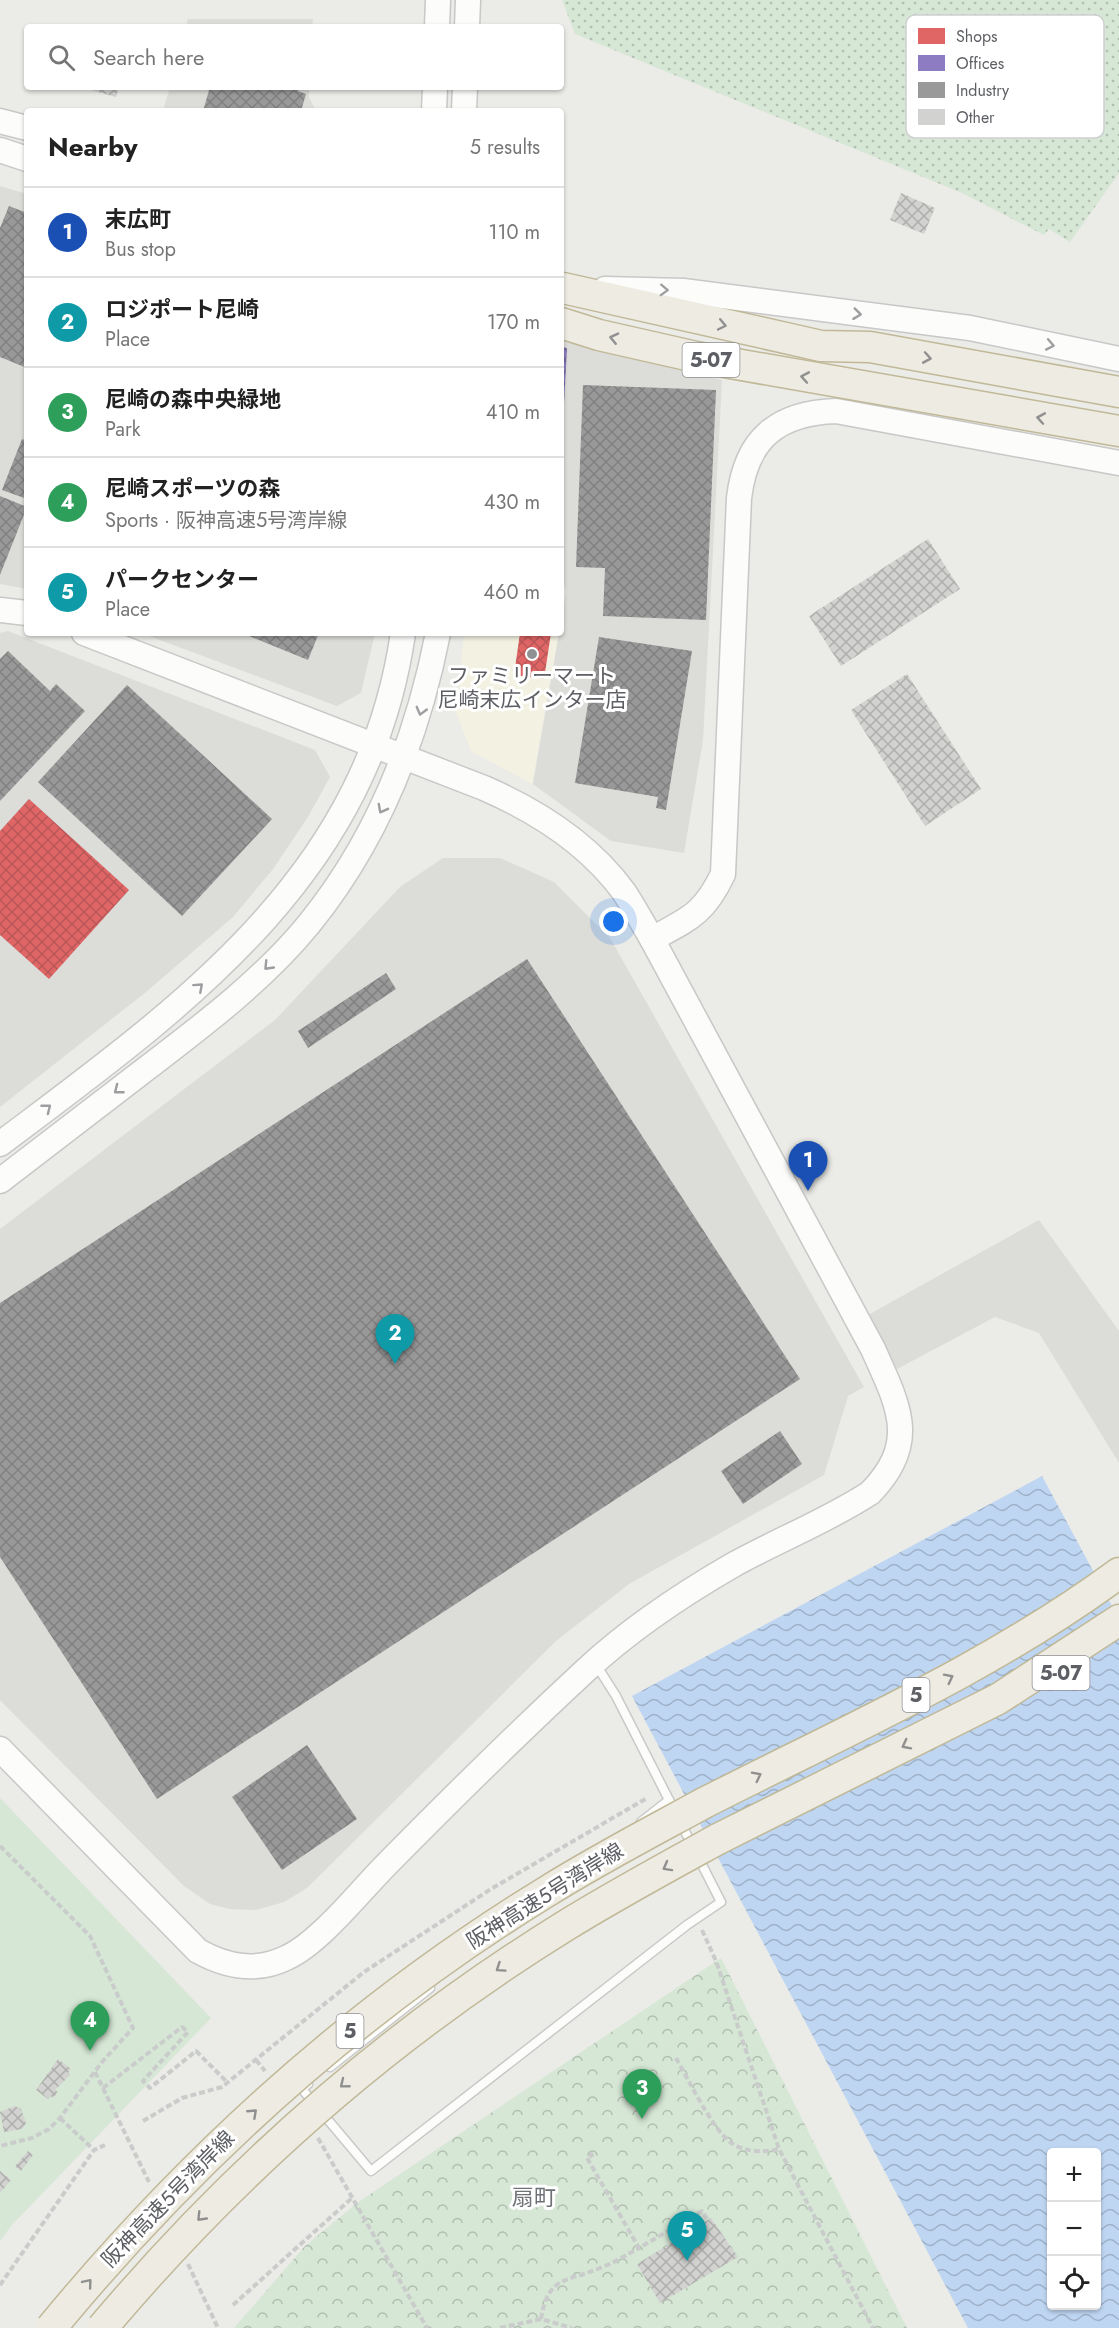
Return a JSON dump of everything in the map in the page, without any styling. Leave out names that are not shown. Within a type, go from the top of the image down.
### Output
[{"type":"highway","name":"5-07","points":[[564,287],[821,346],[866,367],[1119,433]]},
{"type":"highway","name":"5-07","points":[[564,323],[599,335],[696,357],[866,367],[1119,392]]},
{"type":"highway","name":"5-07","points":[[866,367],[1119,411]]},
{"type":"highway","name":"阪神高速5号湾岸線","points":[[51,2328],[109,2258],[215,2148],[319,2056],[437,1965],[547,1891],[606,1857],[704,1803],[982,1661],[1045,1624],[1119,1573]]},
{"type":"highway","name":"阪神高速5号湾岸線","points":[[102,2328],[188,2231],[287,2133],[383,2052],[493,1973],[566,1925],[718,1839],[998,1699],[1119,1620]]},
{"type":"highway","name":"5-07","points":[[998,1699],[1072,1668],[1119,1638]]},
{"type":"street","points":[[437,24],[438,0]]},
{"type":"street","points":[[467,24],[468,0]]},
{"type":"street","points":[[434,108],[435,90]]},
{"type":"street","points":[[464,108],[465,90]]},
{"type":"street","points":[[0,121],[24,127]]},
{"type":"street","points":[[0,150],[24,158]]},
{"type":"street","points":[[564,287],[683,291],[970,328],[1119,358]]},
{"type":"street","points":[[652,939],[700,911],[712,896],[723,874],[739,498],[742,471],[770,431],[790,418],[809,412],[836,411],[1119,463]]},
{"type":"street","points":[[0,610],[24,613]]},
{"type":"street","points":[[0,1749],[198,1952],[235,1967],[262,1966],[289,1957],[312,1940],[427,1823],[594,1663],[678,1598],[735,1564],[870,1493],[884,1479],[895,1461],[901,1441],[901,1417],[873,1349],[652,939],[623,892],[593,858],[543,818],[519,803],[406,756],[92,636]]},
{"type":"street","points":[[0,1144],[167,1015],[241,948],[293,889],[324,846],[358,783],[375,745],[399,663],[403,636]]},
{"type":"street","points":[[0,1181],[191,1034],[260,975],[308,925],[350,868],[390,795],[406,756],[428,684],[437,636]]},
{"type":"lane","points":[[442,1978],[302,2089],[371,2170],[697,1918],[722,1902],[616,1696],[594,1663]]},
{"type":"lane","points":[[636,1826],[669,1800]]},
{"type":"lane","points":[[489,1941],[628,1832]]},
{"type":"path","points":[[143,2121],[182,2098],[222,2087],[364,1972],[491,1889],[656,1793]]},
{"type":"path","points":[[0,1846],[90,1936],[133,2028],[49,2129],[32,2138],[0,2146]]},
{"type":"path","points":[[697,1918],[716,1961],[779,2149],[873,2328]]},
{"type":"path","points":[[95,2072],[103,2088],[182,2027],[188,2032],[142,2081],[150,2088],[196,2051],[228,2083]]},
{"type":"path","points":[[676,2058],[705,2109],[730,2142],[762,2154],[779,2149]]},
{"type":"path","points":[[60,2118],[94,2150]]},
{"type":"path","points":[[0,2285],[94,2150],[105,2145]]},
{"type":"path","points":[[590,2153],[592,2155],[587,2158],[639,2248]]},
{"type":"path","points":[[233,2305],[353,2197]]},
{"type":"path","points":[[357,2203],[383,2254],[427,2328]]},
{"type":"path","points":[[541,2319],[544,2300],[559,2283],[584,2272],[599,2269],[702,2211],[708,2220]]},
{"type":"path","points":[[500,2328],[541,2319],[572,2328]]},
{"type":"shaded area","points":[[188,19],[313,19],[312,24],[187,24]]},
{"type":"shaded area","points":[[169,90],[309,90],[309,97],[314,108],[164,108]]},
{"type":"shaded area","points":[[0,186],[24,193],[24,588],[0,584]]},
{"type":"shaded area","points":[[564,338],[722,380],[703,740],[684,853],[611,841],[533,784],[558,636],[564,636],[566,590],[564,585]]},
{"type":"shaded area","points":[[8,631],[315,750],[330,777],[308,817],[273,869],[233,917],[146,992],[0,1107],[0,633]]},
{"type":"shaded area","points":[[149,636],[374,636],[361,693],[337,706]]},
{"type":"shaded area","points":[[464,636],[558,636],[532,784],[471,751],[456,712]]},
{"type":"shaded area","points":[[443,858],[500,858],[554,882],[610,938],[864,1387],[848,1396],[824,1475],[629,1584],[556,1641],[307,1888],[284,1902],[256,1910],[230,1909],[210,1904],[184,1886],[0,1700],[0,1229],[275,1020],[400,887]]},
{"type":"shaded area","points":[[1039,1220],[1119,1331],[1119,1463],[1039,1333],[995,1317],[897,1369],[868,1315]]},
{"type":"green space","points":[[562,0],[1119,0],[1119,173],[1070,242],[1049,229],[1044,235],[962,193],[575,34]]},
{"type":"green space","points":[[0,1798],[211,2018],[11,2226],[0,2241]]},
{"type":"green space","points":[[721,1958],[907,2328],[234,2328],[305,2246],[357,2203]]},
{"type":"water","points":[[1042,1476],[1119,1619],[1119,2328],[968,2328],[632,1696]]},
{"type":"building: Shops","name":"ファミリーマート 尼崎末広インター店","points":[[520,636],[551,636],[544,679],[514,675]]},
{"type":"building: Shops","points":[[29,799],[129,890],[49,979],[0,935],[0,831]]},
{"type":"building: Offices","points":[[564,348],[567,348],[564,404]]},
{"type":"building: Industry","points":[[209,90],[298,90],[306,94],[302,108],[204,108]]},
{"type":"building: Industry","points":[[9,206],[24,212],[24,367],[0,357],[0,228]]},
{"type":"building: Industry","points":[[583,385],[716,390],[706,620],[603,616],[605,568],[576,567]]},
{"type":"building: Industry","points":[[22,439],[24,440],[24,498],[2,490]]},
{"type":"building: Industry","points":[[0,496],[24,506],[24,515],[0,575]]},
{"type":"building: Industry","points":[[249,636],[318,636],[308,660]]},
{"type":"building: Industry","points":[[599,637],[692,651],[666,810],[656,808],[658,797],[575,783]]},
{"type":"building: Industry","points":[[8,651],[50,691],[56,684],[85,711],[0,801],[0,659]]},
{"type":"building: Industry","points":[[127,685],[272,819],[182,916],[38,782]]},
{"type":"building: Industry","points":[[527,959],[800,1379],[157,1799],[0,1557],[0,1303]]},
{"type":"building: Industry","points":[[386,973],[396,989],[308,1048],[298,1031]]},
{"type":"building: Industry","points":[[780,1431],[802,1464],[743,1504],[721,1471]]},
{"type":"building: Industry","points":[[307,1745],[357,1819],[282,1870],[232,1797]]},
{"type":"building: Other","points":[[92,90],[118,90],[116,97]]},
{"type":"building: Other","points":[[901,193],[935,208],[924,234],[890,220]]},
{"type":"building: Other","points":[[928,539],[960,589],[841,666],[809,616]]},
{"type":"building: Other","points":[[907,674],[981,789],[925,826],[851,710]]},
{"type":"building: Other","points":[[58,2059],[71,2069],[68,2073],[70,2075],[55,2090],[58,2092],[53,2098],[51,2096],[48,2099],[36,2090]]},
{"type":"building: Other","points":[[15,2106],[21,2109],[26,2123],[22,2129],[4,2132],[0,2112]]},
{"type":"building: Other","points":[[28,2151],[33,2155],[21,2171],[15,2166]]},
{"type":"building: Other","points":[[0,2171],[11,2180],[0,2193]]},
{"type":"building: Other","points":[[711,2218],[738,2257],[660,2303],[637,2264]]},
{"type":"place","name":"ファミリーマート 尼崎末広インター店","points":[[532,654]]},
{"type":"place","name":"末広町","points":[[808,1191]]},
{"type":"place","name":"ロジポート尼崎","points":[[395,1364]]},
{"type":"place","name":"尼崎スポーツの森","points":[[90,2051]]},
{"type":"place","name":"尼崎の森中央緑地","points":[[642,2119]]},
{"type":"place","name":"パークセンター","points":[[687,2261]]},
{"type":"district","name":"扇町","points":[[534,2197]]}]
